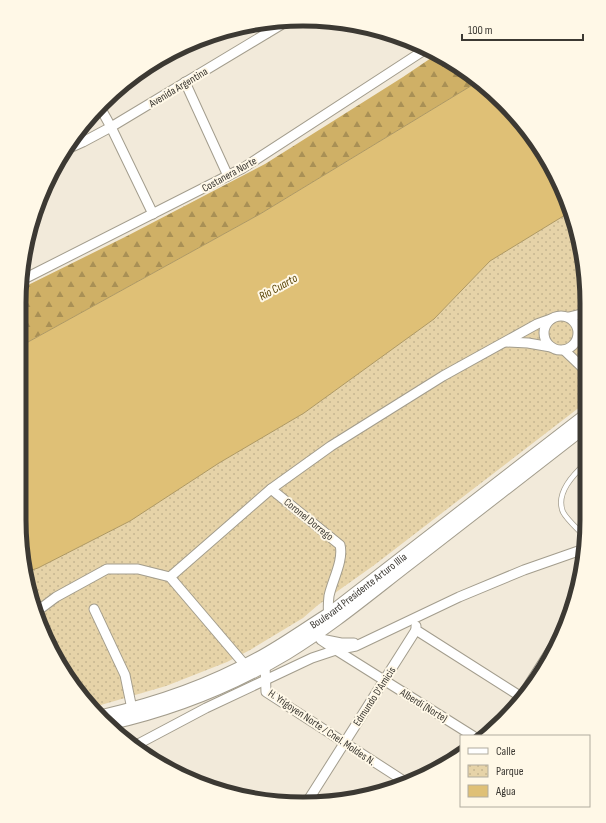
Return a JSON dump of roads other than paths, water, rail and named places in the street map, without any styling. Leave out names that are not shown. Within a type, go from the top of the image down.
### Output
[{"type":"main road","name":"Boulevard Presidente Arturo Illia","points":[[106,715],[179,694],[214,680],[245,665],[263,661],[318,636],[329,619],[580,420]]},
{"type":"main road","name":"Boulevard Presidente Arturo Illia","points":[[114,722],[154,712],[217,689],[263,661],[329,619],[580,431]]},
{"type":"street","name":"Avenida Argentina","points":[[75,145],[111,127],[276,27]]},
{"type":"street","points":[[264,28],[267,33]]},
{"type":"street","name":"Costanera Norte","points":[[27,277],[244,168],[420,52]]},
{"type":"street","points":[[185,82],[228,176]]},
{"type":"street","points":[[103,112],[154,214]]},
{"type":"street","points":[[170,577],[270,489],[331,446],[443,376],[537,324],[560,316],[573,320],[580,318]]},
{"type":"street","points":[[573,320],[580,316]]},
{"type":"street","points":[[551,319],[547,323],[544,333],[547,344],[555,350],[564,350],[574,345],[577,340],[579,335],[578,329],[573,320]]},
{"type":"street","points":[[575,362],[577,340]]},
{"type":"street","points":[[504,342],[528,343],[551,347]]},
{"type":"street","points":[[564,350],[580,366]]},
{"type":"street","name":"Coronel Dorrego","points":[[270,489],[340,545],[342,550],[341,557],[328,605],[329,619]]},
{"type":"street","points":[[139,743],[206,708],[312,658],[336,650],[356,646],[459,597],[524,570],[578,551]]},
{"type":"street","points":[[41,609],[56,598],[107,569],[138,569],[170,577],[245,665]]},
{"type":"street","points":[[94,609],[125,675],[132,708]]},
{"type":"street","points":[[415,618],[416,630],[518,695]]},
{"type":"street","name":"Edmundo D'Amicis","points":[[310,797],[416,630]]},
{"type":"street","points":[[318,636],[341,643],[363,643]]},
{"type":"street","name":"Alberdi (Norte)","points":[[318,636],[336,650],[471,735]]},
{"type":"street","name":"H. Yrigoyen Norte / Cnel. Moldes N.","points":[[263,661],[266,692],[400,779]]},
{"type":"lane","points":[[579,530],[564,512],[561,497],[566,485],[580,470]]},
{"type":"water","name":"Río Cuarto","points":[[474,84],[499,107],[523,134],[551,180],[565,215],[490,261],[434,319],[304,413],[219,463],[130,521],[30,571],[26,520],[26,343],[260,214]]}]
